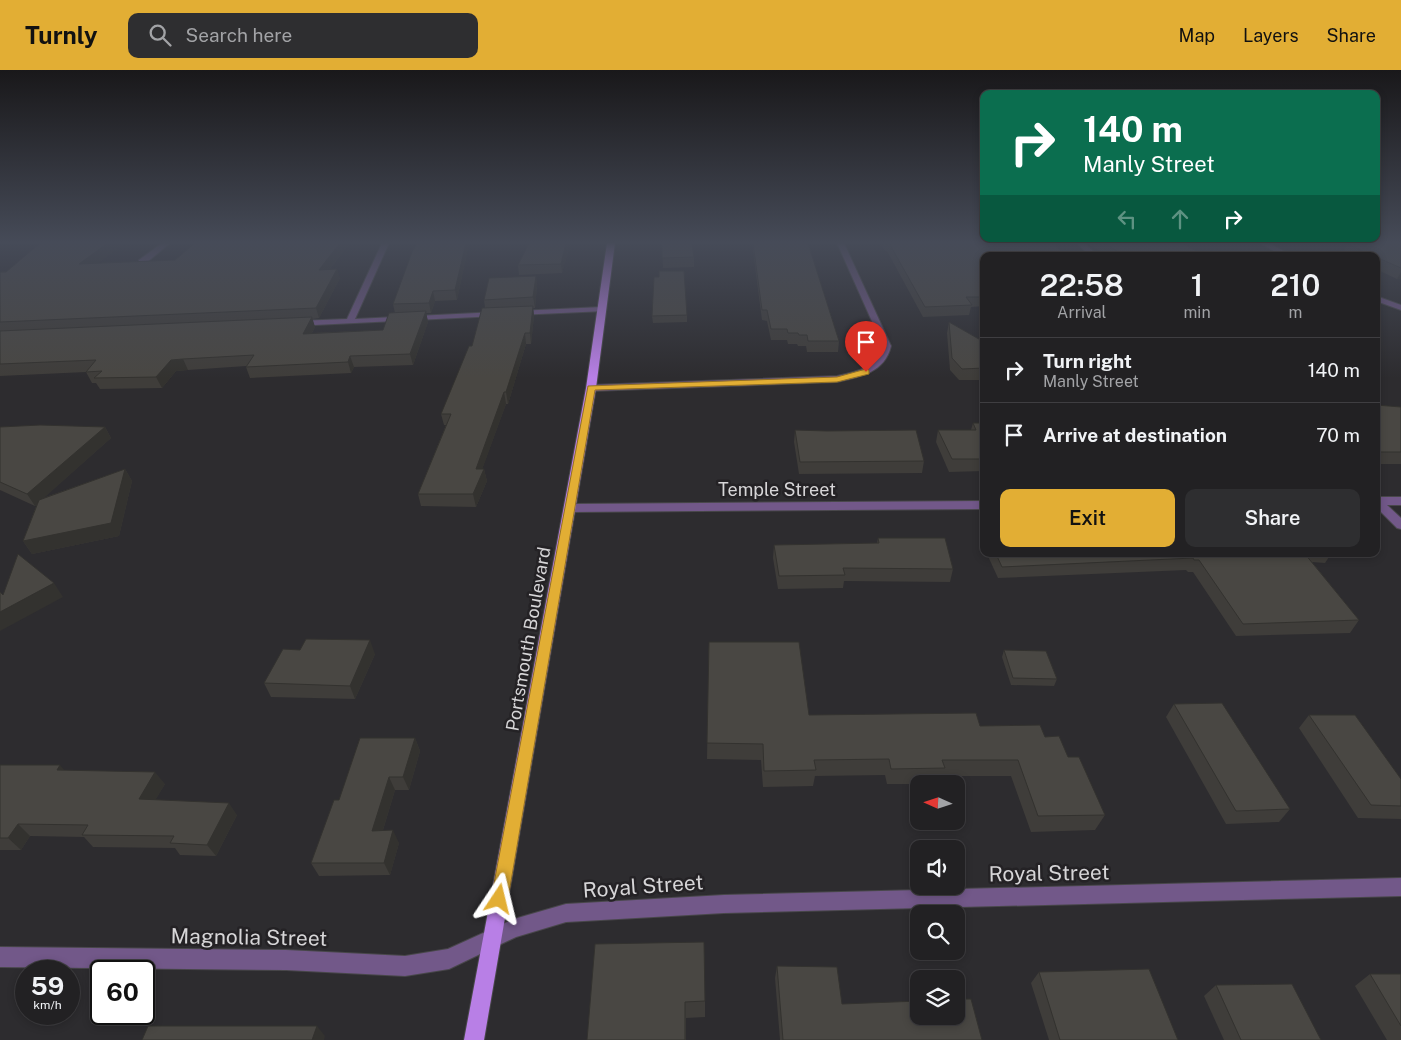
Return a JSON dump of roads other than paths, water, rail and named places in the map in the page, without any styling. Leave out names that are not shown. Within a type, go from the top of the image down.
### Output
[{"type":"main road","name":"Portsmouth Boulevard","points":[[474,1040],[592,388],[605,288]]},
{"type":"street","points":[[350,322],[365,288]]},
{"type":"street","points":[[592,388],[837,379],[866,372],[879,364],[886,356],[887,346],[861,288]]},
{"type":"street","points":[[1380,300],[1401,308]]},
{"type":"street","points":[[290,324],[602,309]]},
{"type":"street","points":[[1380,501],[1401,501]]},
{"type":"street","points":[[1380,504],[1401,525]]},
{"type":"street","name":"Temple Street","points":[[571,508],[980,505]]},
{"type":"street","name":"Royal Street","points":[[492,938],[514,928],[566,913],[724,904],[1401,887]]},
{"type":"street","name":"Magnolia Street","points":[[0,957],[286,960],[406,966],[449,959],[492,938]]}]
